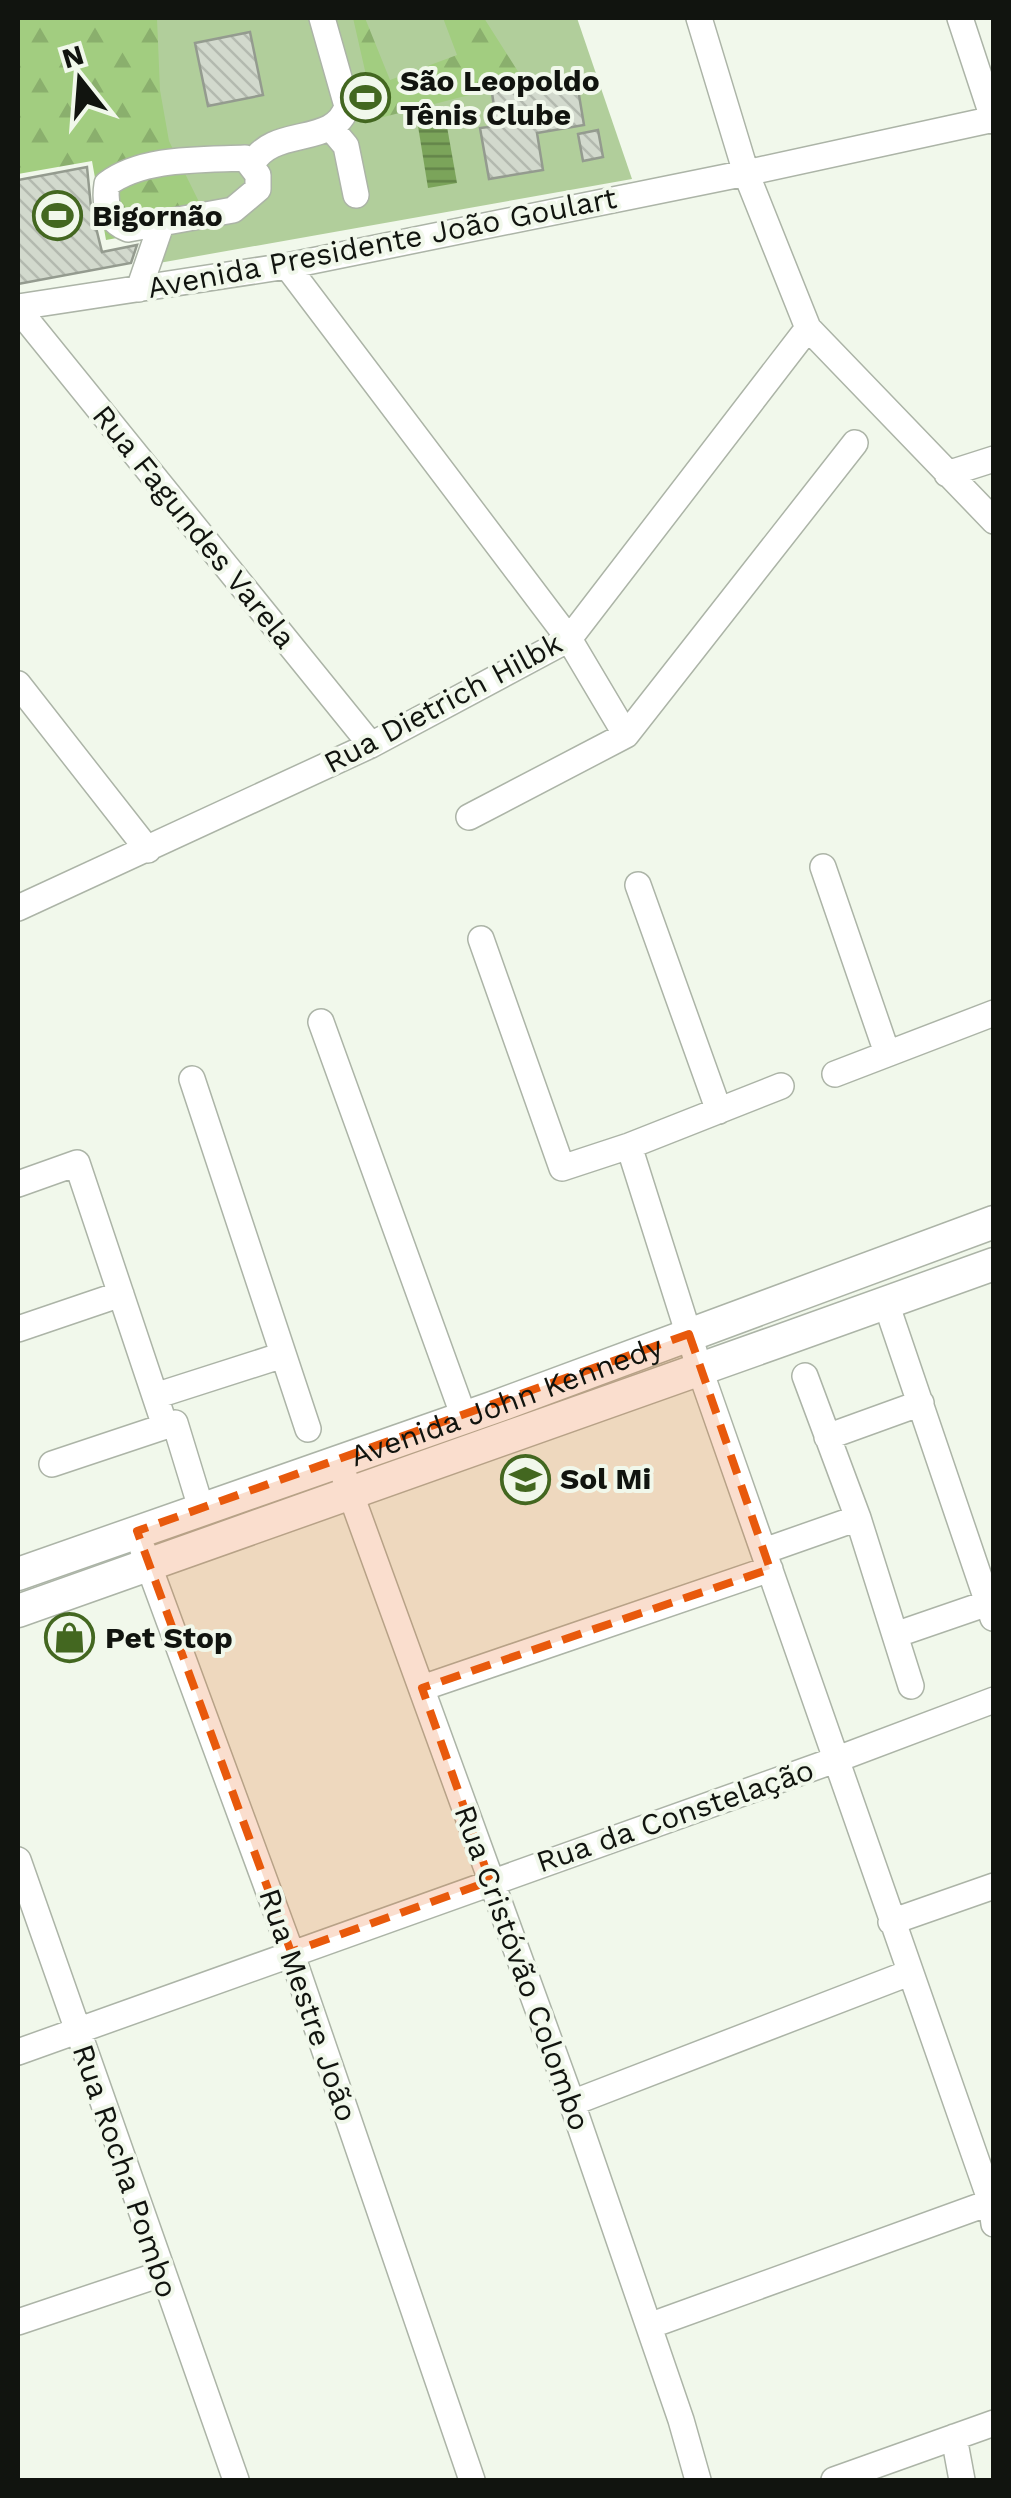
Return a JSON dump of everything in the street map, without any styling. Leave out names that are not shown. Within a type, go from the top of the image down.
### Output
[{"type":"main road","name":"Avenida John Kennedy","points":[[18,1573],[464,1417],[994,1222]]},
{"type":"main road","name":"Avenida John Kennedy","points":[[18,1610],[994,1264]]},
{"type":"street","points":[[252,164],[264,148],[277,141],[331,128],[343,119],[347,106],[322,18]]},
{"type":"street","points":[[698,18],[746,173],[808,328],[994,521]]},
{"type":"street","points":[[960,18],[993,120]]},
{"type":"street","name":"Avenida Presidente João Goulart","points":[[18,308],[287,266],[993,120]]},
{"type":"street","points":[[331,128],[346,146],[356,196]]},
{"type":"street","points":[[245,158],[252,164],[258,175],[258,190],[244,204],[232,210],[162,222],[128,229],[118,225],[105,200],[107,184],[122,172],[168,164],[245,158]]},
{"type":"street","points":[[139,288],[162,222]]},
{"type":"street","points":[[287,266],[569,639],[626,735]]},
{"type":"street","name":"Rua Fagundes Varela","points":[[18,308],[371,745]]},
{"type":"street","name":"Rua Dietrich Hilbk","points":[[18,908],[371,745],[569,639],[808,328]]},
{"type":"street","points":[[469,817],[626,735],[855,444]]},
{"type":"street","points":[[947,474],[994,459]]},
{"type":"street","points":[[18,684],[148,850]]},
{"type":"street","points":[[823,867],[887,1053]]},
{"type":"street","points":[[638,885],[718,1111]]},
{"type":"street","points":[[481,939],[562,1168],[781,1086]]},
{"type":"street","points":[[834,1074],[994,1013]]},
{"type":"street","points":[[321,1022],[464,1417]]},
{"type":"street","points":[[192,1079],[308,1429]]},
{"type":"street","points":[[629,1146],[700,1370],[992,2209],[649,2326]]},
{"type":"street","points":[[18,1184],[77,1163],[165,1426]]},
{"type":"street","points":[[18,1329],[120,1294]]},
{"type":"street","points":[[886,1303],[991,1610],[895,1635]]},
{"type":"street","points":[[155,1396],[283,1355]]},
{"type":"street","points":[[805,1376],[858,1518],[911,1686]]},
{"type":"street","points":[[828,1437],[921,1403]]},
{"type":"street","points":[[52,1464],[175,1423],[201,1508]]},
{"type":"street","name":"Rua Cristóvão Colombo","points":[[338,1459],[572,2104],[698,2480]]},
{"type":"street","points":[[422,1688],[767,1560],[858,1518]]},
{"type":"street","name":"Rua Mestre João","points":[[137,1531],[291,1952],[472,2480]]},
{"type":"street","name":"Rua da Constelação","points":[[18,2052],[994,1700]]},
{"type":"street","name":"Rua Rocha Pombo","points":[[18,1864],[236,2480]]},
{"type":"street","points":[[892,1922],[994,1886]]},
{"type":"street","points":[[572,2104],[910,1973]]},
{"type":"street","points":[[18,2322],[161,2274]]},
{"type":"street","points":[[834,2480],[994,2423]]},
{"type":"street","points":[[954,2437],[962,2480]]},
{"type":"highlighted area","points":[[689,1334],[770,1569],[422,1688],[490,1881],[291,1952],[137,1531]]},
{"type":"shaded area","name":"São Leopoldo Tênis Clube","points":[[109,18],[577,18],[632,179],[159,263]]},
{"type":"shaded area","points":[[446,121],[457,183],[428,188],[418,126]]},
{"type":"green space","points":[[18,18],[157,18],[160,90],[169,141],[203,210],[199,223],[106,240],[92,161],[18,174]]},
{"type":"green space","points":[[353,18],[365,18],[390,80],[457,55],[443,18],[484,18],[524,81],[376,119]]},
{"type":"building","points":[[250,32],[263,95],[208,106],[195,43]]},
{"type":"building","points":[[577,83],[584,125],[537,133],[543,170],[489,179],[480,128],[497,126],[492,93]]},
{"type":"building","points":[[598,130],[603,157],[583,161],[578,134]]},
{"type":"building","name":"Bigornão","points":[[87,167],[91,207],[102,252],[137,245],[131,263],[18,284],[18,180]]},
{"type":"place","name":"São Leopoldo Tênis Clube","points":[[365,98]]},
{"type":"place","name":"Bigornão","points":[[57,216]]},
{"type":"place","name":"Sol Mi","points":[[525,1479]]},
{"type":"place","name":"Pet Stop","points":[[70,1638]]}]
